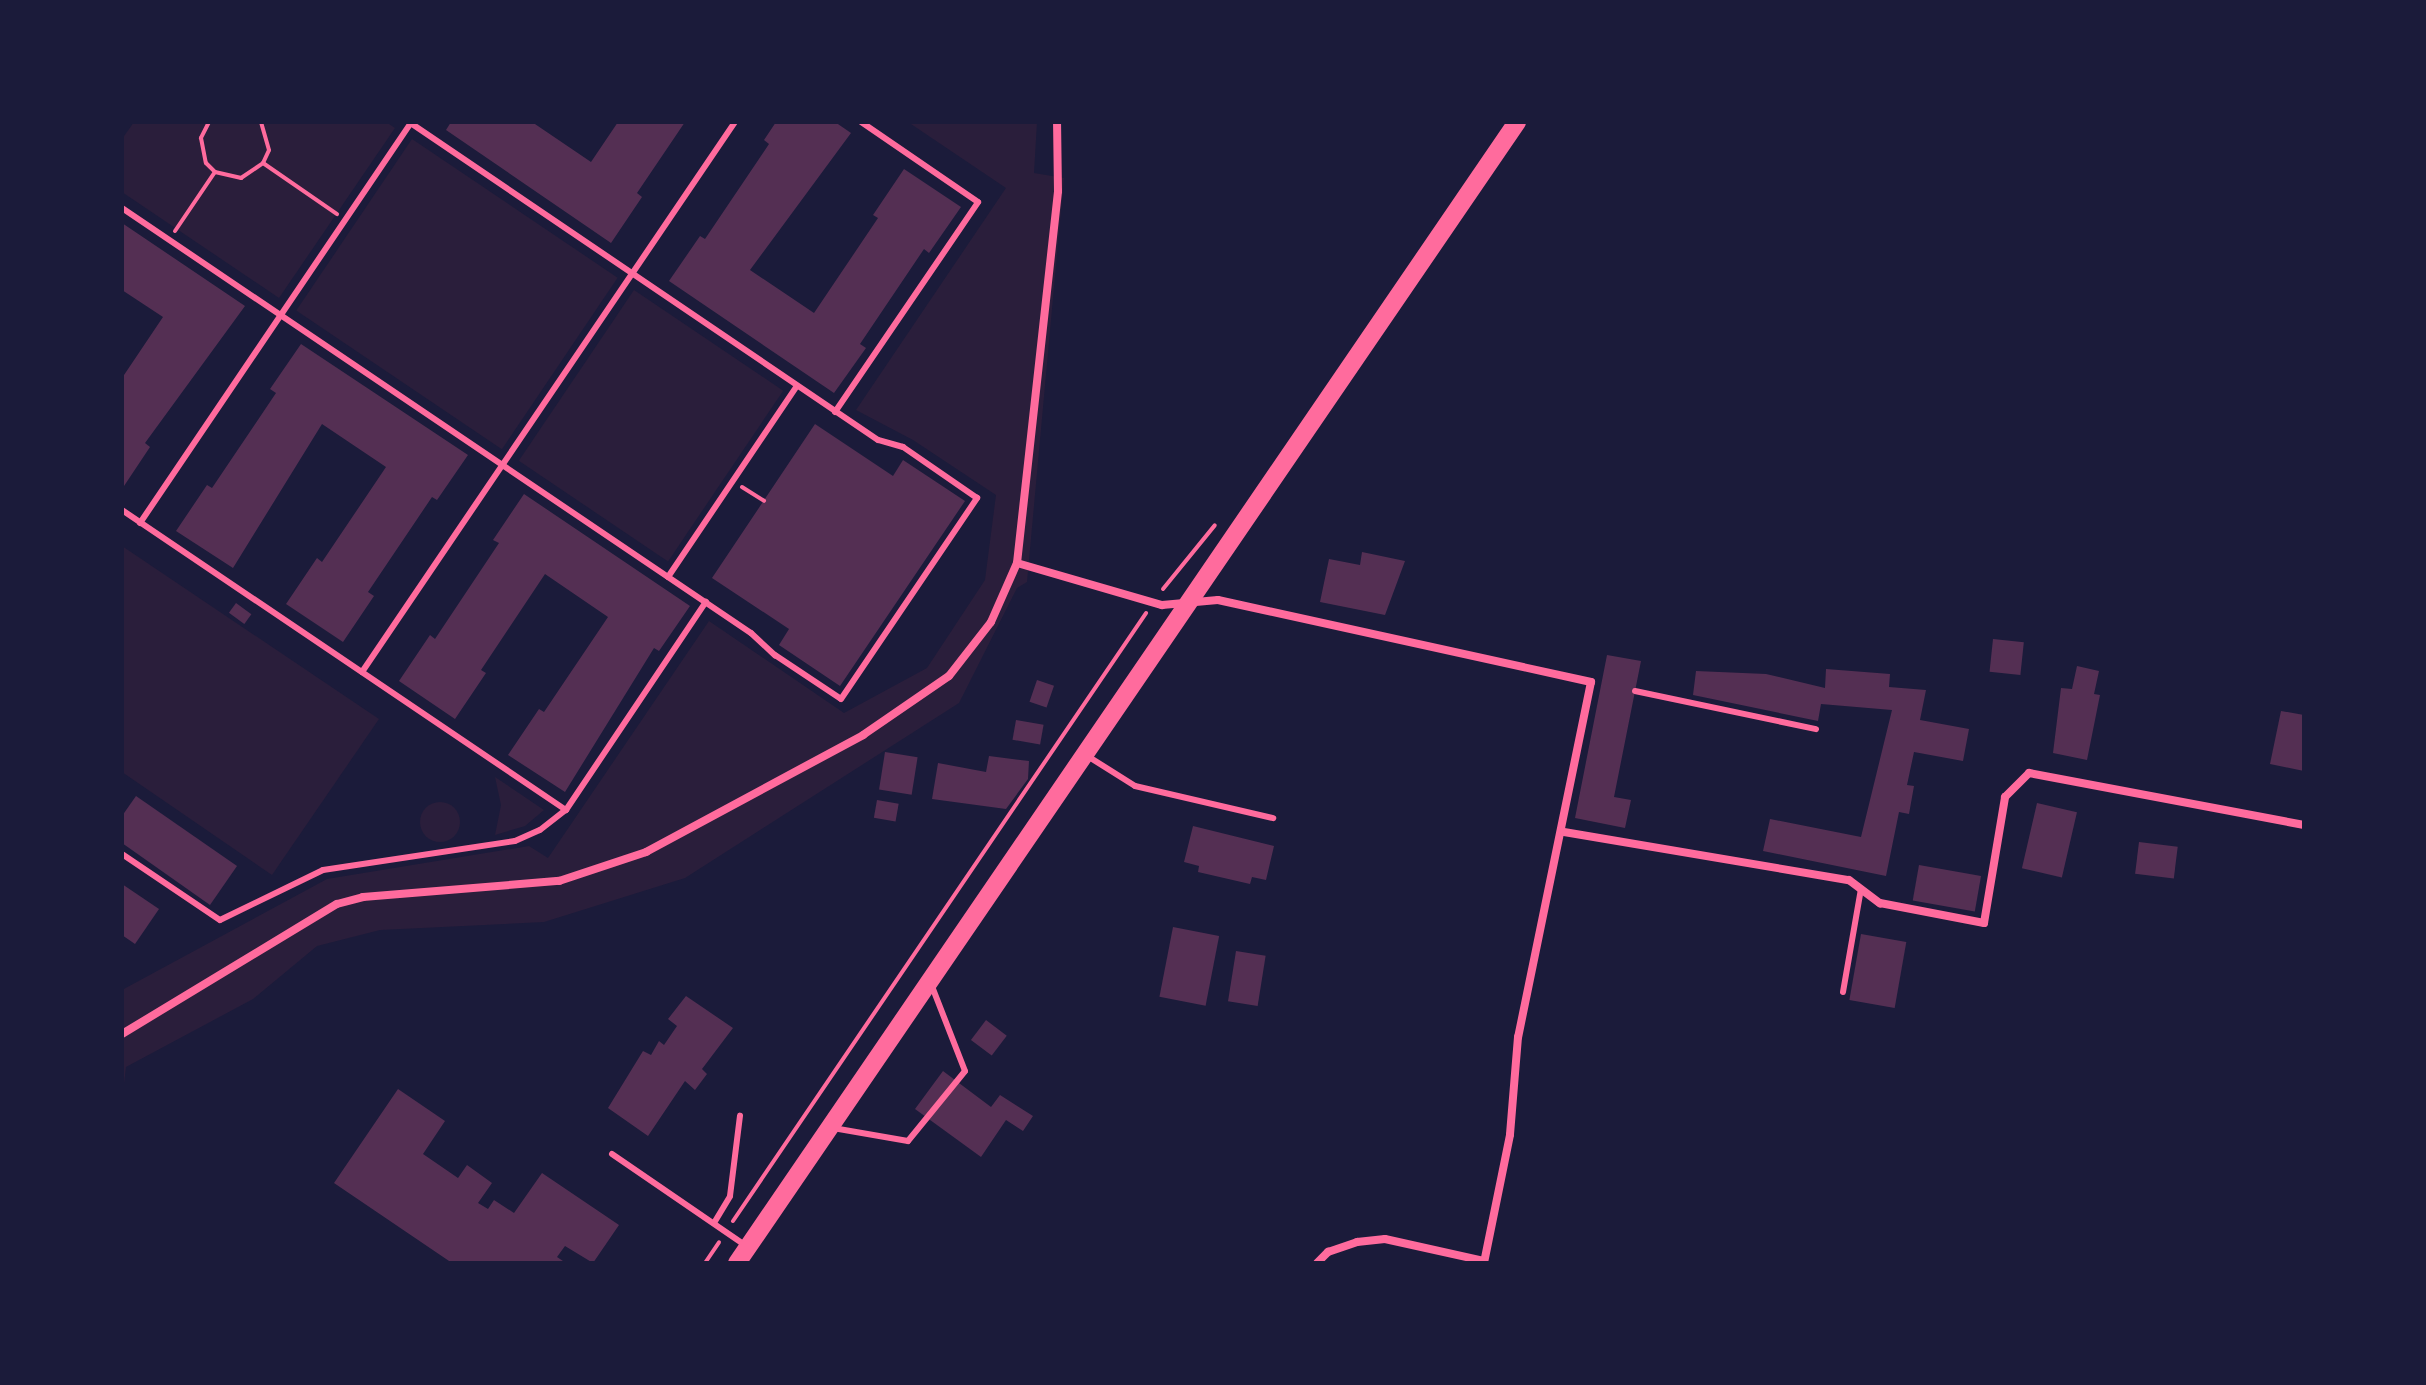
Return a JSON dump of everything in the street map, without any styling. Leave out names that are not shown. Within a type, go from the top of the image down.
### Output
[{"type":"main road","points":[[737,1263],[1517,122]]},
{"type":"street","points":[[122,1034],[337,904],[363,897],[546,883],[603,869],[766,789],[863,735],[949,676],[991,622],[1017,563],[1058,191],[1057,122]]},
{"type":"street","points":[[1017,563],[1162,605],[1218,600],[1591,682],[1564,832],[1518,1037],[1510,1135],[1484,1262],[1385,1239],[1357,1242],[1328,1252],[1317,1263]]},
{"type":"street","points":[[1564,832],[1849,880],[1880,903],[1984,923],[2005,797],[2029,773],[2304,825]]},
{"type":"lane","points":[[362,672],[735,122]]},
{"type":"lane","points":[[835,412],[978,202],[861,122]]},
{"type":"lane","points":[[122,208],[169,239],[281,315],[502,465],[706,602],[841,699],[977,498],[903,447],[878,440],[835,412],[411,123],[345,220],[281,315],[140,523]]},
{"type":"lane","points":[[668,577],[797,386]]},
{"type":"lane","points":[[122,510],[566,810]]},
{"type":"lane","points":[[122,854],[220,920],[323,870],[515,841],[566,810],[706,602]]},
{"type":"lane","points":[[1591,682],[1601,685]]},
{"type":"lane","points":[[1635,691],[1816,729]]},
{"type":"lane","points":[[1084,754],[1135,786],[1273,818]]},
{"type":"lane","points":[[1843,992],[1861,889]]},
{"type":"lane","points":[[829,1127],[908,1141],[965,1071],[929,981]]},
{"type":"lane","points":[[714,1223],[730,1196],[740,1116]]},
{"type":"lane","points":[[612,1154],[748,1247]]},
{"type":"path","points":[[206,123],[202,152],[215,172],[241,178],[263,163],[269,136],[261,122]]},
{"type":"path","points":[[263,163],[345,220]]},
{"type":"path","points":[[169,239],[215,172]]},
{"type":"path","points":[[733,481],[764,501]]},
{"type":"path","points":[[705,1263],[1143,617]]},
{"type":"shaded area","points":[[134,122],[386,122],[395,128],[279,298],[122,192],[122,139]]},
{"type":"shaded area","points":[[908,122],[1037,122],[1034,173],[1064,178],[1027,582],[1017,588],[959,703],[685,878],[544,922],[380,930],[317,946],[253,999],[126,1067],[122,1100],[122,990],[327,879],[529,846],[548,858],[709,621],[844,713],[927,668],[985,580],[996,495],[913,440],[856,410],[1006,188]]},
{"type":"shaded area","points":[[412,139],[618,278],[502,449],[296,311]]},
{"type":"shaded area","points":[[634,290],[783,391],[668,561],[519,461]]},
{"type":"shaded area","points":[[122,546],[379,719],[272,875],[122,772]]},
{"type":"shaded area","points":[[495,777],[544,810],[525,826],[495,835],[501,805]]},
{"type":"shaded area","points":[[440,802],[454,808],[460,822],[454,836],[440,842],[426,836],[420,822],[426,808]]},
{"type":"building","points":[[451,122],[532,122],[591,162],[618,122],[685,122],[637,193],[642,197],[611,243],[446,130]]},
{"type":"building","points":[[776,122],[835,122],[851,133],[750,270],[814,313],[878,218],[873,215],[904,169],[961,207],[929,253],[924,249],[860,344],[866,348],[834,393],[669,281],[700,236],[705,239],[769,144],[764,140]]},
{"type":"building","points":[[122,223],[245,306],[145,443],[150,447],[122,489],[122,378],[163,317],[122,290]]},
{"type":"building","points":[[301,344],[468,455],[437,500],[432,497],[368,592],[374,596],[343,642],[286,604],[317,558],[322,562],[386,467],[322,424],[233,568],[176,531],[207,485],[212,488],[276,393],[270,389]]},
{"type":"building","points":[[815,424],[893,476],[903,460],[965,501],[840,686],[779,645],[789,629],[712,578]]},
{"type":"building","points":[[524,494],[690,606],[659,651],[654,648],[565,792],[508,755],[539,709],[544,712],[608,617],[545,574],[481,670],[486,673],[455,719],[399,681],[430,635],[435,639],[499,543],[493,540]]},
{"type":"building","points":[[1362,552],[1405,561],[1385,615],[1320,602],[1329,559],[1360,565]]},
{"type":"building","points":[[236,603],[251,614],[244,624],[229,613]]},
{"type":"building","points":[[1993,639],[2024,642],[2020,675],[1990,672]]},
{"type":"building","points":[[1607,655],[1641,661],[1614,797],[1631,800],[1625,828],[1575,818]]},
{"type":"building","points":[[2077,666],[2099,671],[2094,694],[2100,695],[2087,760],[2053,753],[2061,688],[2072,689]]},
{"type":"building","points":[[1826,669],[1890,674],[1889,687],[1926,690],[1920,720],[1969,729],[1963,761],[1914,752],[1907,785],[1914,786],[1909,814],[1899,812],[1886,876],[1763,851],[1770,819],[1861,837],[1892,710],[1821,704],[1818,721],[1693,695],[1696,671],[1766,674],[1825,688]]},
{"type":"building","points":[[1037,680],[1054,686],[1047,708],[1030,702]]},
{"type":"building","points":[[2281,711],[2304,715],[2304,771],[2270,764]]},
{"type":"building","points":[[1016,720],[1044,725],[1040,745],[1013,740]]},
{"type":"building","points":[[885,752],[918,757],[912,795],[879,790]]},
{"type":"building","points":[[989,756],[1029,761],[1028,779],[1006,809],[932,799],[938,763],[986,772]]},
{"type":"building","points":[[136,796],[237,866],[210,905],[122,843],[122,816]]},
{"type":"building","points":[[877,800],[899,804],[896,822],[874,818]]},
{"type":"building","points":[[2037,803],[2077,812],[2062,878],[2022,868]]},
{"type":"building","points":[[1193,826],[1274,846],[1266,880],[1252,877],[1250,884],[1198,872],[1199,866],[1184,862]]},
{"type":"building","points":[[2139,842],[2178,847],[2174,879],[2135,874]]},
{"type":"building","points":[[1919,865],[1981,876],[1975,911],[1913,900]]},
{"type":"building","points":[[122,884],[159,909],[135,944],[122,935]]},
{"type":"building","points":[[1173,927],[1219,936],[1206,1006],[1159,997]]},
{"type":"building","points":[[1861,934],[1906,942],[1895,1008],[1849,1000]]},
{"type":"building","points":[[1236,951],[1266,956],[1258,1006],[1228,1001]]},
{"type":"building","points":[[686,996],[733,1028],[702,1069],[707,1074],[695,1090],[685,1081],[648,1136],[608,1108],[643,1051],[651,1055],[659,1041],[664,1045],[677,1026],[668,1019]]},
{"type":"building","points":[[986,1020],[1007,1036],[992,1056],[971,1040]]},
{"type":"building","points":[[943,1071],[991,1107],[1000,1095],[1033,1116],[1023,1131],[1006,1120],[981,1157],[915,1109]]},
{"type":"building","points":[[398,1089],[445,1121],[423,1154],[458,1178],[467,1165],[492,1183],[478,1203],[488,1209],[494,1200],[514,1213],[542,1173],[619,1225],[593,1263],[565,1246],[557,1257],[566,1263],[452,1263],[334,1183]]}]
